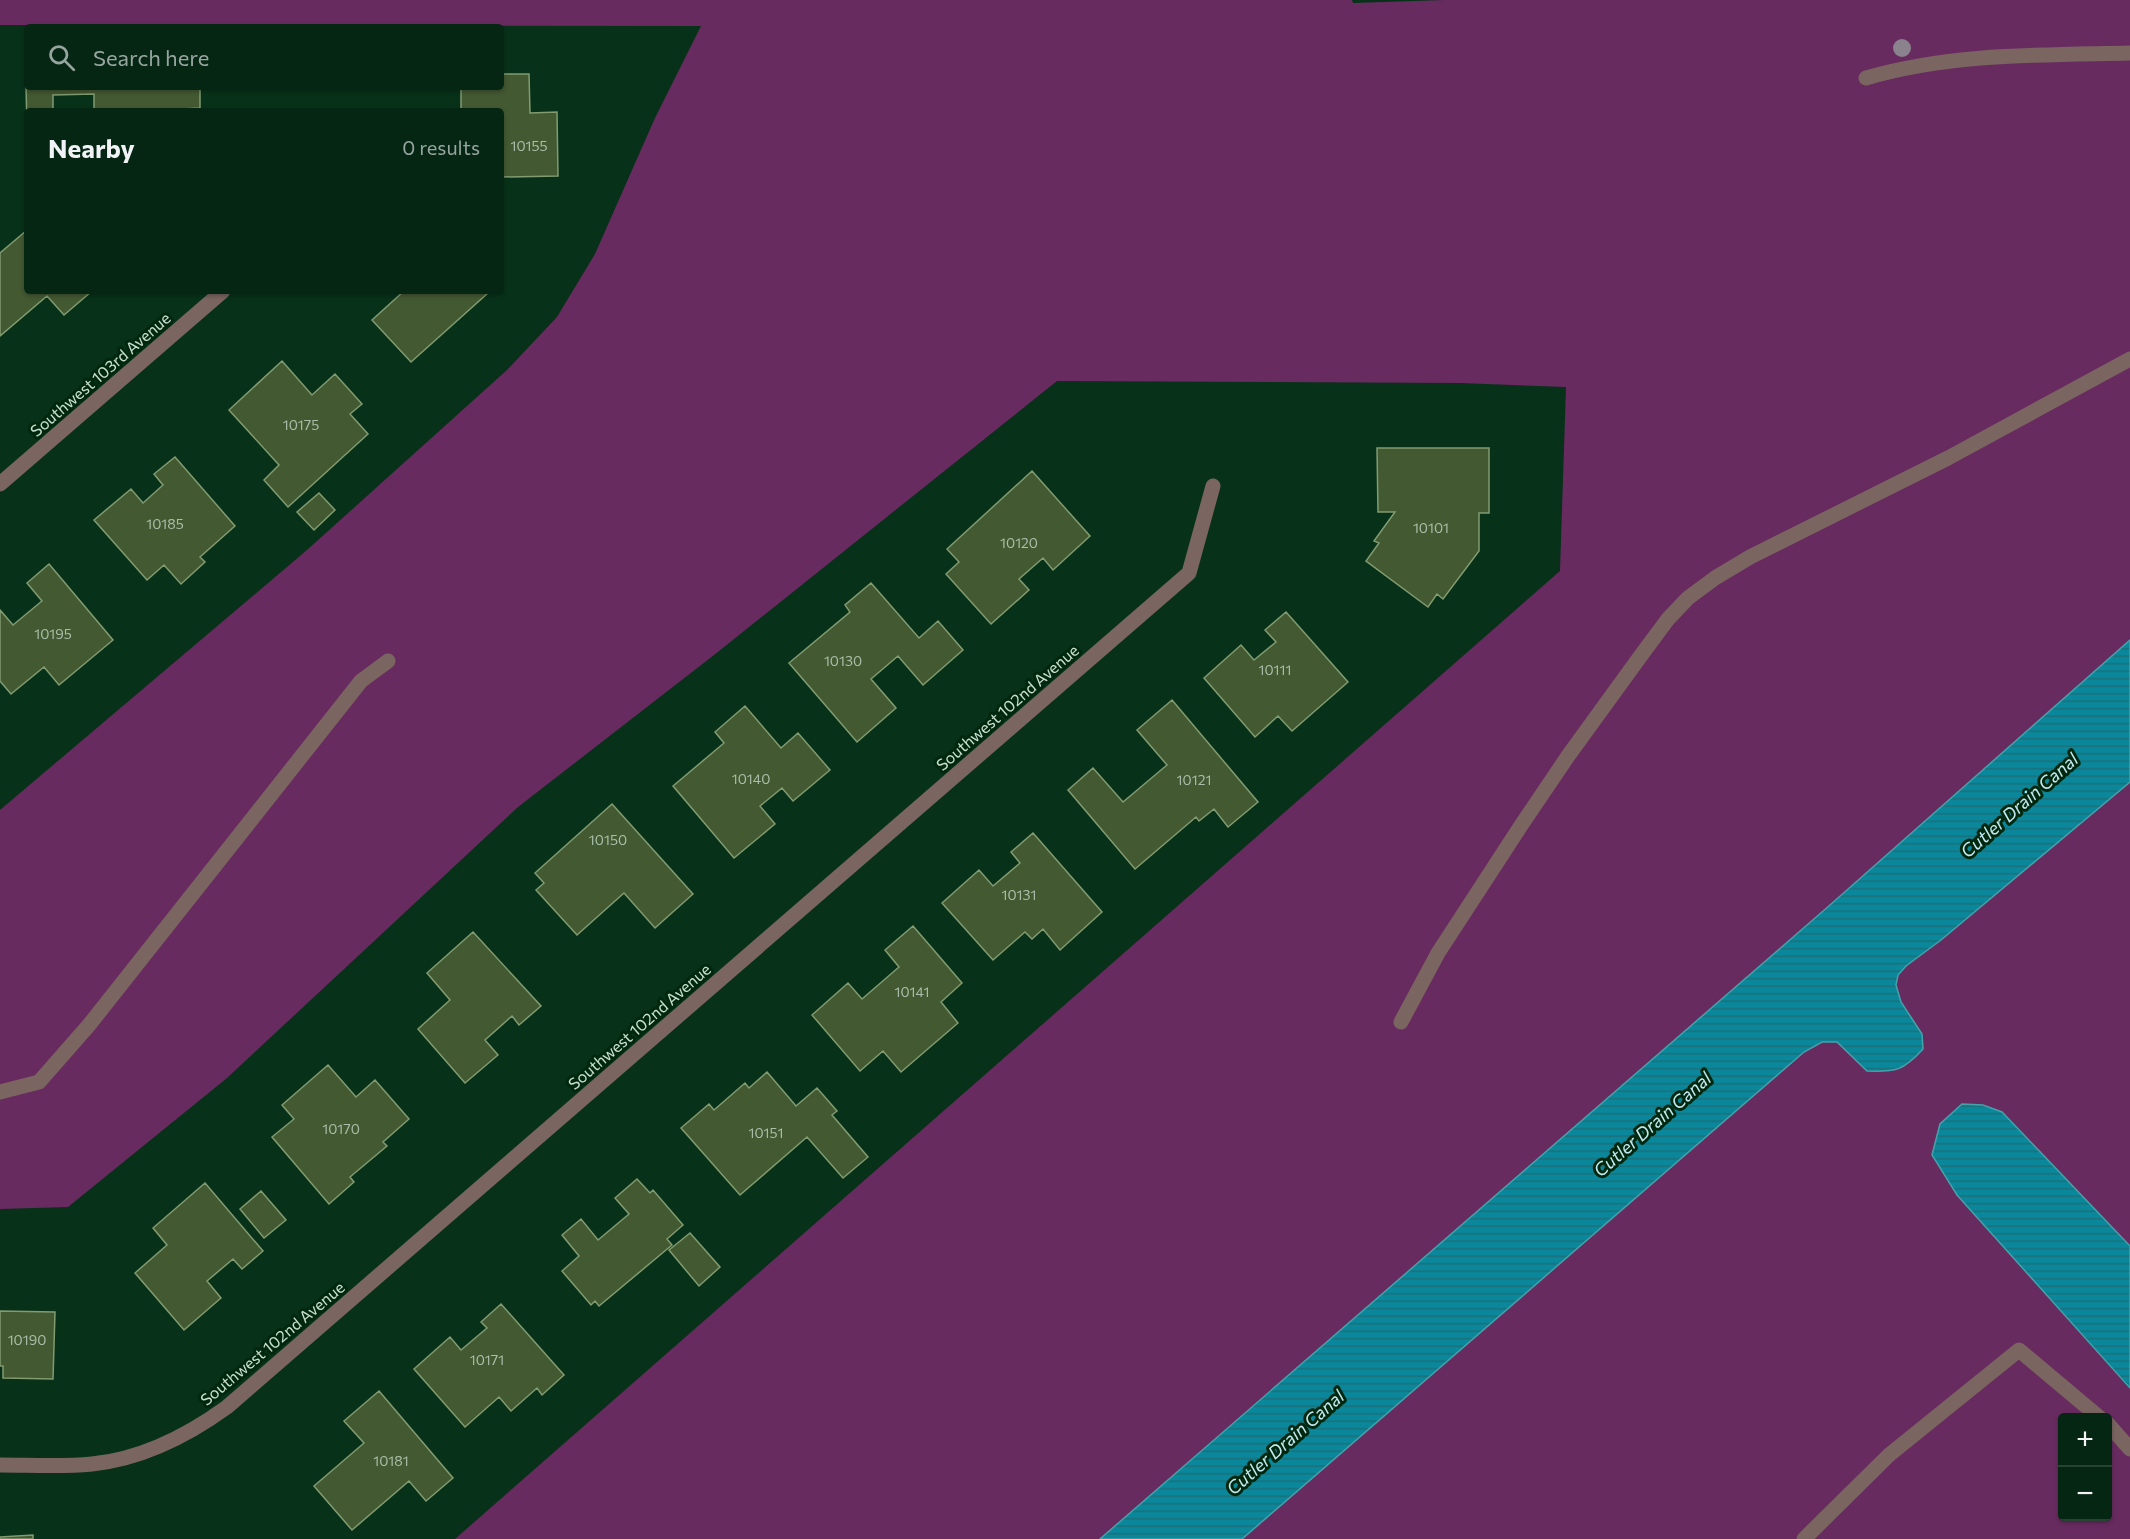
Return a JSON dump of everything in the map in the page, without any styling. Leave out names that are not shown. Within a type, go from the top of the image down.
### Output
[{"type":"street","points":[[1866,78],[1898,69],[1935,63],[2017,56],[2130,53]]},
{"type":"street","name":"Southwest 103rd Avenue","points":[[0,484],[220,294]]},
{"type":"street","points":[[1401,1022],[1438,953],[1520,827],[1642,654],[1668,619],[1688,598],[1750,557],[1948,458],[2130,359]]},
{"type":"street","name":"Southwest 102nd Avenue","points":[[0,1465],[77,1466],[120,1459],[146,1452],[186,1434],[227,1407],[1189,573],[1213,486]]},
{"type":"street","points":[[0,1092],[39,1082],[89,1025],[361,681],[388,661]]},
{"type":"street","points":[[1804,1539],[1889,1455],[2019,1350],[2094,1413]]},
{"type":"street","points":[[2112,1429],[2130,1449]]},
{"type":"shaded area","points":[[0,0],[1352,0],[1353,3],[1445,0],[2130,0],[2130,1539],[455,1539],[1560,571],[1566,387],[1461,383],[1057,381],[714,655],[518,807],[227,1078],[68,1207],[0,1209],[0,810],[307,550],[507,370],[557,317],[595,254],[655,118],[701,26],[0,25]]},
{"type":"water","name":"Cutler Drain Canal","points":[[2130,640],[2130,782],[1941,940],[1906,966],[1898,975],[1896,985],[1901,1002],[1922,1034],[1923,1049],[1910,1062],[1898,1069],[1867,1071],[1837,1042],[1822,1042],[1804,1052],[1242,1539],[1100,1539],[1830,905]]},
{"type":"water","points":[[1962,1104],[1983,1105],[2002,1112],[2130,1246],[2130,1388],[1957,1195],[1932,1155],[1940,1124]]},
{"type":"building","points":[[504,74],[529,74],[530,113],[557,112],[558,176],[504,177],[504,108],[461,108],[461,90],[504,90]]},
{"type":"building","points":[[26,90],[200,90],[200,108],[94,108],[94,94],[53,95],[53,108],[27,108]]},
{"type":"building","points":[[24,233],[24,294],[88,294],[64,315],[47,296],[0,336],[0,253]]},
{"type":"building","points":[[401,294],[487,294],[411,362],[372,320]]},
{"type":"building","points":[[282,361],[312,395],[335,374],[362,404],[350,414],[368,434],[288,507],[264,480],[279,465],[229,410]]},
{"type":"building","points":[[1377,448],[1489,448],[1489,513],[1479,513],[1479,551],[1443,599],[1437,594],[1428,607],[1366,561],[1379,543],[1374,541],[1395,512],[1378,512]]},
{"type":"building","points":[[175,457],[235,526],[200,557],[205,562],[181,584],[164,565],[147,580],[94,520],[131,489],[143,503],[163,485],[154,474]]},
{"type":"building","points":[[1032,471],[1090,536],[1053,570],[1043,558],[1019,579],[1029,590],[991,624],[946,574],[959,562],[947,549]]},
{"type":"building","points":[[319,493],[335,510],[314,530],[297,512]]},
{"type":"building","points":[[49,564],[113,640],[59,685],[44,667],[11,694],[0,681],[0,610],[13,625],[42,601],[27,583]]},
{"type":"building","points":[[871,583],[919,638],[938,621],[963,650],[923,685],[898,656],[871,679],[896,708],[857,742],[789,663],[850,612],[845,605]]},
{"type":"building","points":[[1286,612],[1348,682],[1292,731],[1278,716],[1255,737],[1204,678],[1241,645],[1254,660],[1276,642],[1265,630]]},
{"type":"building","points":[[1172,700],[1258,802],[1228,827],[1214,809],[1199,821],[1196,817],[1135,869],[1068,790],[1093,768],[1123,802],[1167,765],[1137,730]]},
{"type":"building","points":[[745,706],[781,748],[798,733],[830,770],[793,801],[782,788],[760,806],[775,824],[734,858],[673,786],[724,743],[715,732]]},
{"type":"building","points":[[612,804],[693,894],[655,928],[624,893],[577,935],[536,890],[544,883],[535,873]]},
{"type":"building","points":[[1033,833],[1102,912],[1060,950],[1043,929],[1032,939],[1025,932],[993,960],[942,903],[979,870],[993,886],[1020,863],[1011,852]]},
{"type":"building","points":[[913,926],[962,983],[941,1002],[958,1023],[901,1072],[883,1051],[860,1071],[812,1015],[848,983],[862,999],[899,967],[885,950]]},
{"type":"building","points":[[473,932],[541,1006],[519,1025],[512,1016],[485,1040],[498,1055],[465,1083],[418,1029],[450,1000],[427,973]]},
{"type":"building","points":[[328,1065],[356,1097],[375,1080],[409,1119],[383,1142],[387,1146],[350,1177],[354,1182],[329,1204],[272,1137],[294,1119],[282,1105]]},
{"type":"building","points":[[767,1072],[796,1106],[817,1088],[837,1111],[832,1115],[868,1157],[843,1178],[807,1137],[740,1195],[681,1128],[709,1104],[714,1110],[745,1083],[749,1088]]},
{"type":"building","points":[[637,1179],[650,1193],[653,1190],[683,1225],[667,1239],[672,1245],[599,1306],[595,1301],[591,1305],[562,1271],[579,1256],[562,1235],[581,1219],[598,1240],[629,1214],[615,1198]]},
{"type":"building","points":[[205,1183],[263,1251],[242,1269],[233,1259],[207,1281],[221,1298],[184,1330],[135,1273],[167,1245],[153,1228]]},
{"type":"building","points":[[261,1191],[286,1220],[264,1238],[240,1209]]},
{"type":"building","points":[[690,1233],[720,1267],[699,1286],[669,1250]]},
{"type":"building","points":[[501,1304],[564,1375],[542,1395],[537,1388],[511,1411],[499,1397],[465,1427],[414,1369],[450,1337],[461,1350],[487,1328],[481,1322]]},
{"type":"building","points":[[0,1311],[55,1312],[53,1379],[3,1378],[3,1366],[0,1366]]},
{"type":"building","points":[[379,1391],[453,1478],[426,1501],[409,1481],[352,1530],[314,1486],[364,1443],[344,1421]]},
{"type":"building","points":[[33,1535],[33,1539],[0,1539],[0,1537]]}]
